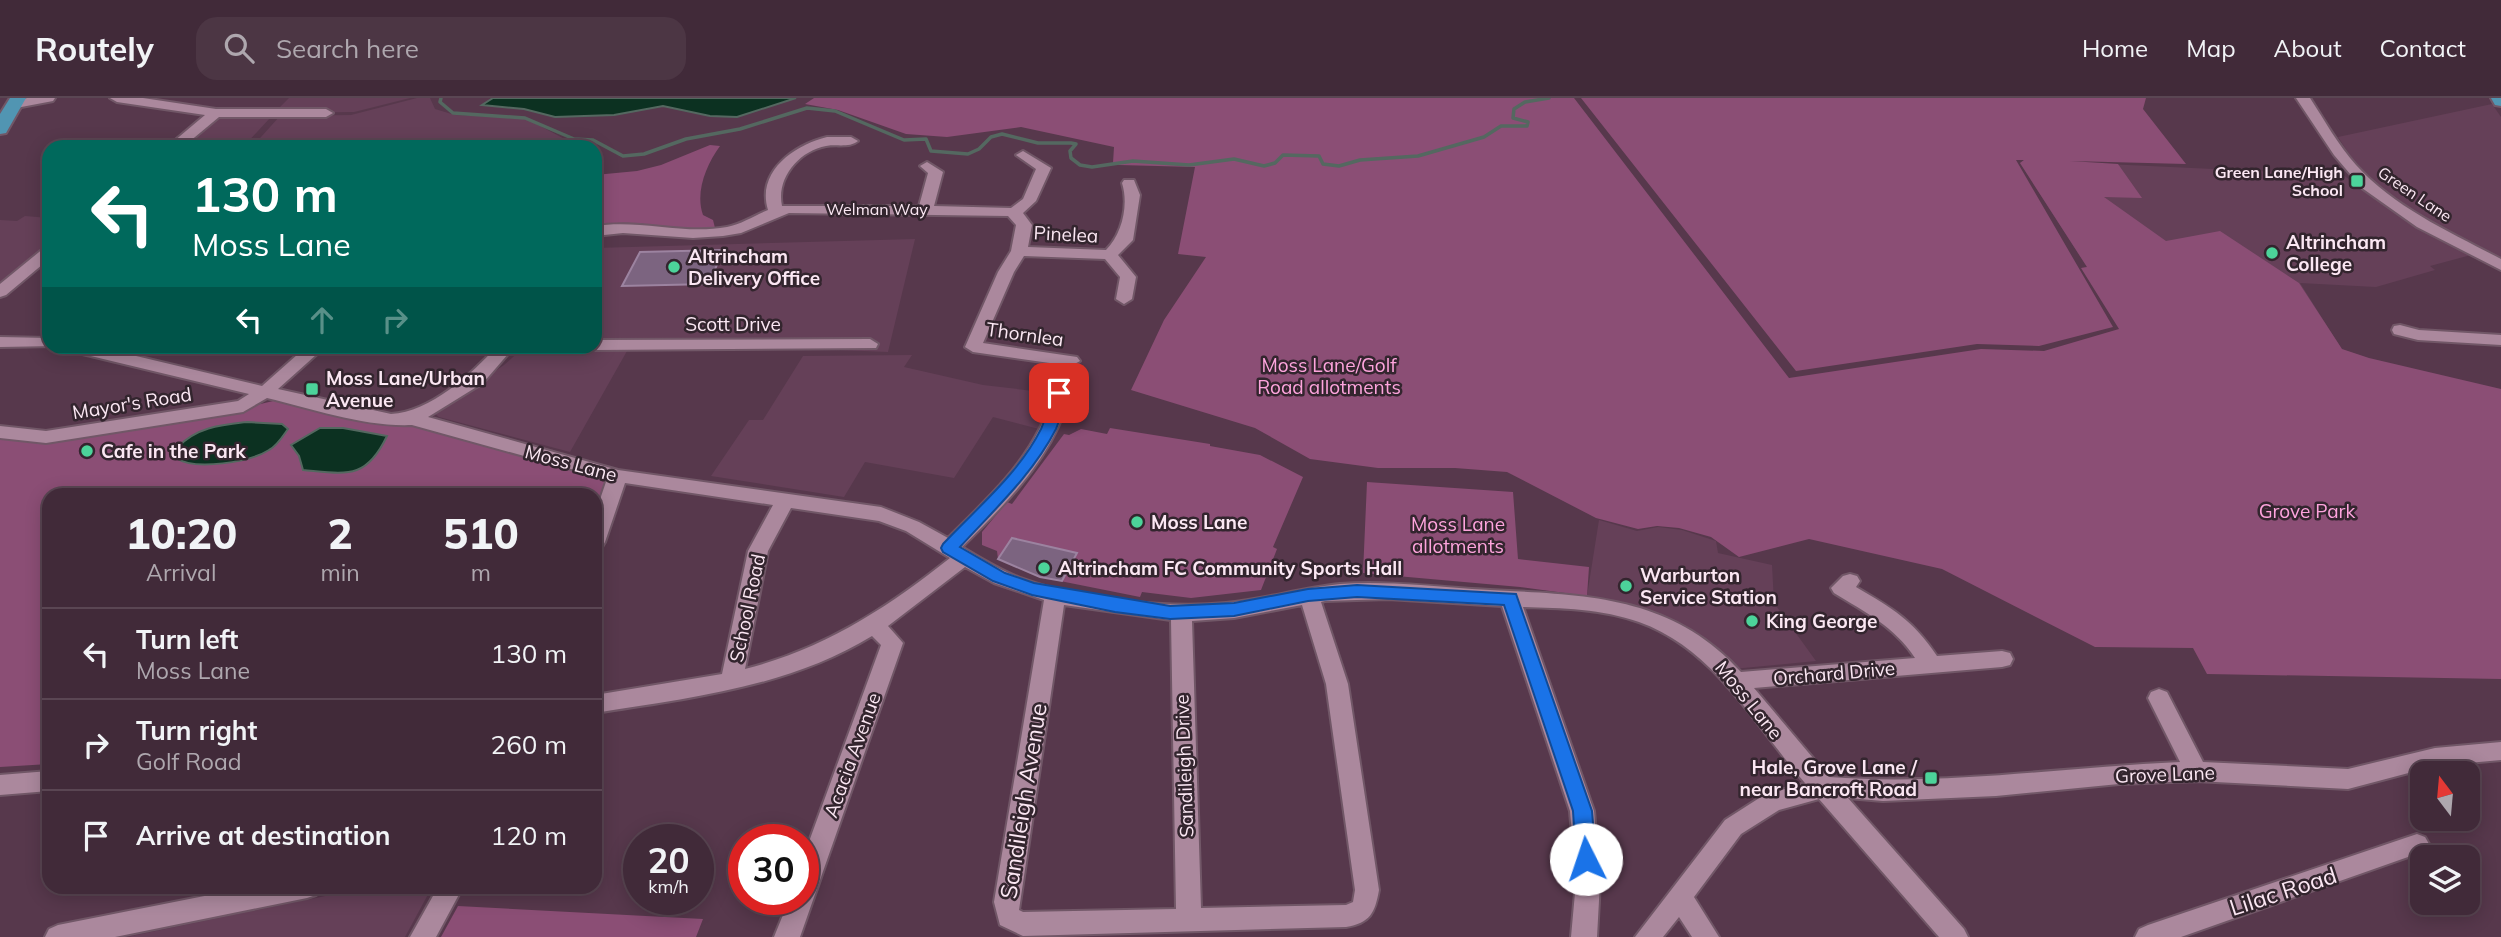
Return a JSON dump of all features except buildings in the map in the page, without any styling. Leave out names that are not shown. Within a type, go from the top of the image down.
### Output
[{"type":"main road","points":[[0,129],[17,101]]},
{"type":"street","points":[[17,101],[48,98]]},
{"type":"street","points":[[117,98],[216,113],[326,113]]},
{"type":"street","name":"Green Lane","points":[[2303,98],[2345,161],[2371,188],[2419,220],[2501,265]]},
{"type":"street","points":[[183,140],[216,113]]},
{"type":"street","points":[[776,211],[772,199],[782,167],[795,154],[831,137],[851,141]]},
{"type":"street","points":[[1019,251],[1024,225],[1020,217],[1013,213],[1029,201],[1044,168],[1023,155]]},
{"type":"street","points":[[926,209],[936,172],[927,166]]},
{"type":"street","points":[[1124,299],[1128,277],[1110,255],[1125,240],[1133,195],[1129,183]]},
{"type":"street","name":"Welman Way","points":[[602,230],[624,227],[672,235],[725,232],[776,211],[802,209],[998,210],[1013,213]]},
{"type":"street","name":"Pinelea","points":[[1019,251],[1110,255]]},
{"type":"street","name":"Thornlea","points":[[1019,251],[1006,272],[973,347],[1071,361]]},
{"type":"street","points":[[0,292],[42,257]]},
{"type":"street","points":[[2400,330],[2418,335],[2501,340]]},
{"type":"street","points":[[0,342],[42,343]]},
{"type":"street","name":"Scott Drive","points":[[602,345],[870,344]]},
{"type":"street","name":"Moss Lane","points":[[102,354],[363,415],[391,420],[412,419],[618,476],[862,510],[891,517],[1007,580],[1055,594],[1141,610],[1181,613],[1234,610],[1308,595],[1378,591],[1589,603],[1633,611],[1670,627],[1707,649],[1737,681],[1788,748],[1955,937]]},
{"type":"street","name":"Mayor's Road","points":[[0,432],[40,437],[240,407],[266,391],[309,354]]},
{"type":"street","points":[[412,419],[477,379],[500,354]]},
{"type":"street","points":[[602,703],[732,680],[805,660],[846,641],[874,624],[956,553],[1013,480],[1036,450],[1053,419],[1063,380]]},
{"type":"street","points":[[602,522],[618,476]]},
{"type":"street","name":"School Road","points":[[732,680],[758,551],[785,500]]},
{"type":"street","name":"Orchard Drive","points":[[1850,580],[1841,588],[1892,618],[1913,637],[1931,665]]},
{"type":"street","name":"Sandileigh Avenue","points":[[1055,594],[1006,913],[1014,921],[1023,924],[1346,916],[1357,914],[1367,904],[1339,691],[1308,595]]},
{"type":"street","points":[[1510,599],[1582,811],[1588,882],[1584,937]]},
{"type":"street","name":"Sandileigh Drive","points":[[1181,613],[1189,919]]},
{"type":"street","name":"Acacia Avenue","points":[[819,847],[892,643],[874,624]]},
{"type":"street","name":"Orchard Drive","points":[[1737,681],[2002,660]]},
{"type":"street","points":[[2160,698],[2196,771]]},
{"type":"street","name":"Grove Lane","points":[[1648,937],[1733,827],[1772,802],[1826,788],[1883,791],[1996,786],[2119,774],[2196,771],[2348,779],[2435,757],[2501,751]]},
{"type":"street","points":[[0,785],[42,782]]},
{"type":"street","name":"Lilac Road","points":[[2148,937],[2417,844]]},
{"type":"street","points":[[58,937],[87,934],[274,894]]},
{"type":"street","points":[[423,937],[447,894]]},
{"type":"street","points":[[1679,896],[1706,937]]},
{"type":"street","points":[[787,937],[795,915]]},
{"type":"shaded area","points":[[289,98],[410,98],[354,112],[274,113]]},
{"type":"shaded area","points":[[417,98],[430,98],[435,109],[455,115],[525,118],[566,140],[258,140],[280,116],[351,115]]},
{"type":"shaded area","points":[[493,98],[796,98],[737,117],[710,116],[663,106],[614,115],[555,117],[524,109],[482,105]]},
{"type":"shaded area","points":[[2492,104],[2501,117],[2501,260],[2443,230],[2396,201],[2357,166],[2338,137]]},
{"type":"shaded area","points":[[219,117],[270,118],[250,140],[191,140]]},
{"type":"shaded area","name":"Altrincham College","points":[[2024,160],[2343,175],[2398,213],[2471,255],[2430,266],[2435,270],[2376,287],[2300,283],[2341,348],[2081,268],[2087,267],[2020,163]]},
{"type":"shaded area","points":[[25,216],[42,217],[42,250],[0,288],[0,220],[17,221]]},
{"type":"shaded area","points":[[915,239],[888,352],[602,340],[602,248]]},
{"type":"shaded area","points":[[602,351],[627,351],[570,452],[439,417],[434,413],[516,354],[602,354]]},
{"type":"shaded area","points":[[912,355],[904,367],[983,385],[1051,393],[1039,429],[993,417],[954,478],[865,462],[844,497],[711,476],[749,420],[763,420],[803,356]]},
{"type":"shaded area","points":[[247,422],[282,424],[288,429],[272,448],[249,458],[196,464],[176,458],[178,447],[193,435],[219,426]]},
{"type":"shaded area","points":[[320,428],[343,428],[387,436],[371,460],[354,471],[332,473],[303,470],[299,456],[291,445]]},
{"type":"shaded area","points":[[1599,520],[1637,531],[1658,527],[1682,530],[1716,541],[1718,553],[1772,565],[1774,603],[1816,661],[1733,669],[1708,643],[1655,613],[1623,602],[1587,596]]},
{"type":"shaded area","points":[[335,894],[428,894],[405,937],[127,937]]},
{"type":"green space","points":[[814,98],[1574,98],[1789,378],[1981,349],[2044,351],[2119,329],[2081,268],[2087,267],[2020,163],[2024,160],[2016,160],[2113,327],[2039,346],[1977,344],[1796,371],[1581,98],[2146,98],[2143,109],[2186,164],[2070,161],[2118,164],[2142,198],[2104,197],[2166,241],[2220,231],[2299,283],[2342,349],[2369,358],[2501,389],[2501,679],[2207,674],[2193,648],[2095,647],[1942,569],[1809,539],[1739,557],[1711,537],[1679,528],[1657,526],[1638,529],[1596,518],[1507,472],[1455,468],[1378,468],[1310,459],[1255,428],[1131,390],[1164,320],[1206,257],[1178,254],[1195,167],[1119,165],[1113,163],[1114,147],[1021,127],[947,137],[906,134],[838,110],[805,104]]},
{"type":"green space","points":[[710,145],[720,146],[706,170],[700,198],[703,215],[713,220],[715,228],[625,223],[602,225],[602,174],[637,171],[661,165]]},
{"type":"green space","points":[[286,398],[451,435],[612,479],[602,506],[602,488],[42,488],[42,764],[0,767],[0,434],[23,438],[234,410]]},
{"type":"green space","name":"Moss Lane","points":[[1110,428],[1260,455],[1303,477],[1273,547],[1277,549],[1261,590],[1191,598],[1142,592],[1140,597],[1040,577],[998,559],[997,551],[982,545],[982,532],[1007,502],[1012,504],[1064,434],[1069,435],[1081,429],[1107,434]]},
{"type":"green space","name":"Moss Lane allotments","points":[[1367,482],[1513,492],[1518,559],[1589,567],[1587,596],[1520,587],[1363,573]]},
{"type":"green space","points":[[458,906],[703,919],[696,937],[441,937]]},
{"type":"waterway","points":[[441,98],[440,102],[453,113],[525,118],[574,139],[593,140]]},
{"type":"waterway","points":[[602,145],[623,156],[644,154],[686,139],[740,129],[807,108],[835,111],[904,140],[926,139],[931,151],[968,154],[979,149],[991,137],[1002,134],[1038,143],[1076,144],[1070,151],[1071,158],[1080,165],[1092,167],[1133,161],[1189,165],[1234,159],[1264,166],[1275,163],[1283,155],[1319,156],[1323,164],[1339,166],[1360,160],[1418,156],[1484,137],[1501,126],[1527,126],[1528,122],[1513,118],[1514,109],[1525,102],[1549,98]]},
{"type":"place","name":"Green Lane/High School","points":[[2357,181]]},
{"type":"place","name":"Altrincham College","points":[[2272,253]]},
{"type":"place","name":"Altrincham Delivery Office","points":[[674,267]]},
{"type":"place","name":"Moss Lane/Urban Avenue","points":[[312,389]]},
{"type":"place","name":"Cafe in the Park","points":[[87,451]]},
{"type":"place","name":"Moss Lane","points":[[1137,522]]},
{"type":"place","name":"Altrincham FC Community Sports Hall","points":[[1044,568]]},
{"type":"place","name":"Warburton Service Station","points":[[1626,586]]},
{"type":"place","name":"King George","points":[[1752,621]]},
{"type":"place","name":"Hale, Grove Lane / near Bancroft Road","points":[[1931,778]]},
{"type":"route","points":[[1059,393],[1058,405],[1050,427],[1036,450],[1013,480],[949,548],[999,577],[1032,589],[1141,610],[1195,613],[1234,610],[1308,595],[1357,591],[1510,599],[1582,811],[1586,859]]},
{"type":"park label","name":"Moss Lane/Golf Road allotments","points":[[1329,376]]},
{"type":"park label","name":"Grove Park","points":[[2307,511]]}]
